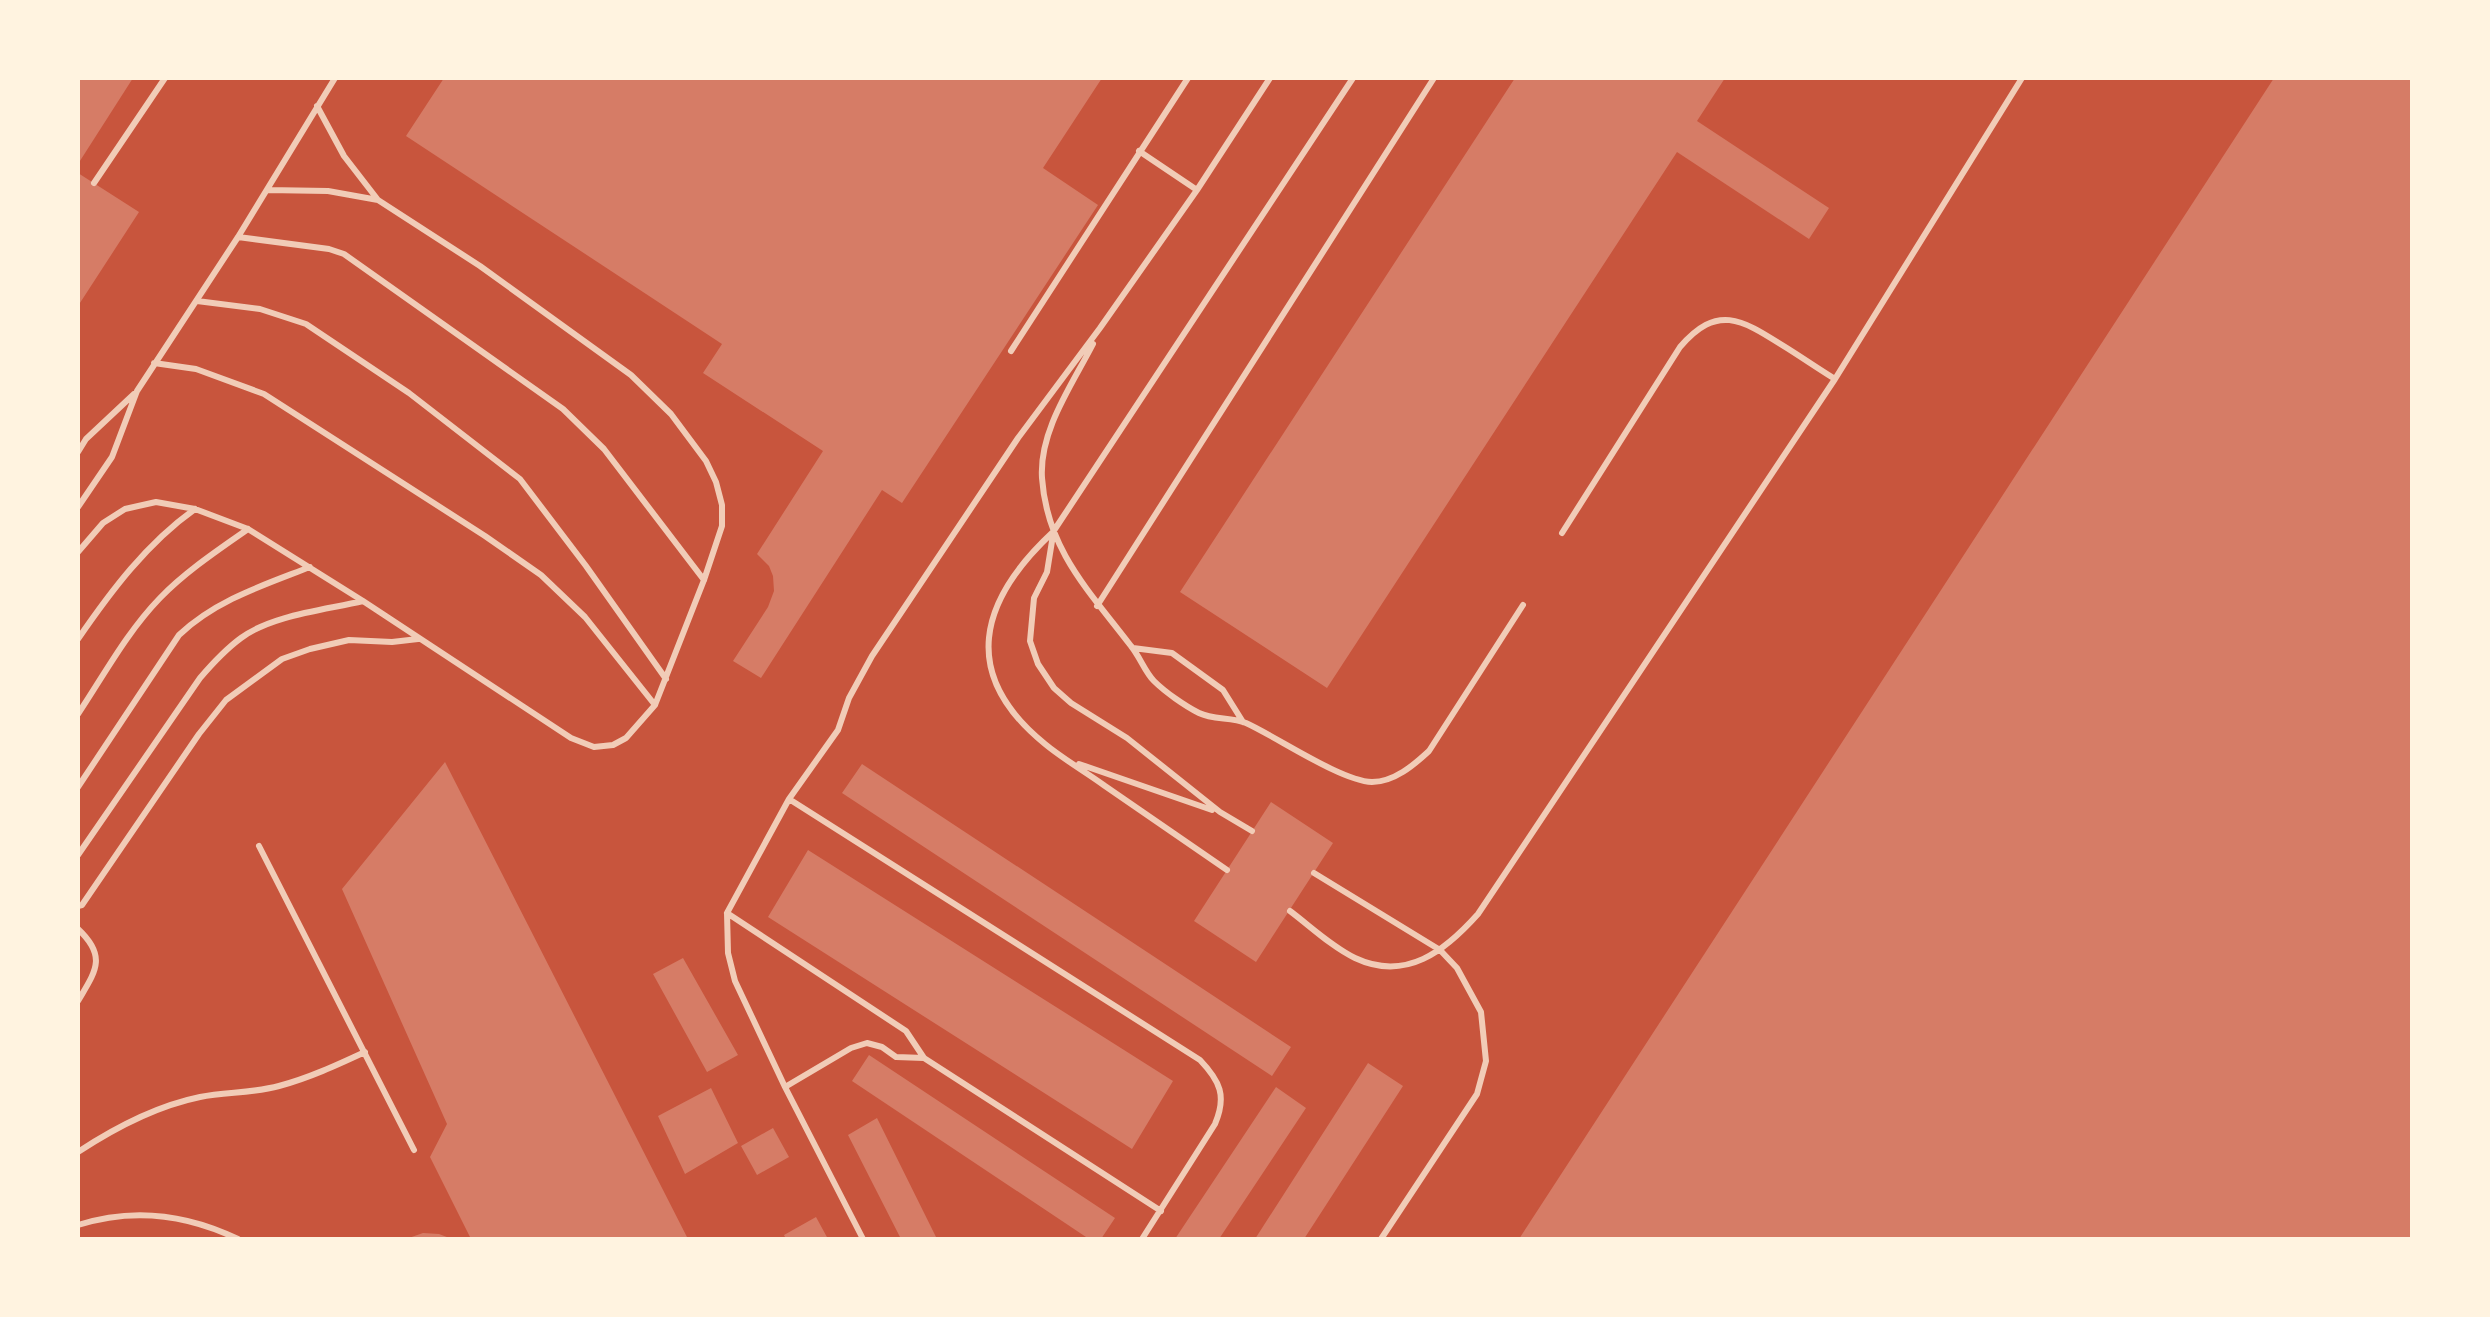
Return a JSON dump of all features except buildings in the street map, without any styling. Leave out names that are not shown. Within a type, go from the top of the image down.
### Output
[{"type":"lane","points":[[94,183],[165,78]]},
{"type":"lane","points":[[78,507],[112,457],[137,391],[238,237],[335,78]]},
{"type":"lane","points":[[1011,351],[1188,78]]},
{"type":"lane","points":[[863,1239],[735,981],[728,953],[727,913],[789,799],[838,730],[849,698],[872,656],[1018,438],[1197,190],[1270,78]]},
{"type":"lane","points":[[1227,870],[1045,744],[1001,696],[988,661],[988,638],[994,614],[1005,591],[1028,556],[1053,532],[1353,78]]},
{"type":"lane","points":[[1097,606],[1434,78]]},
{"type":"lane","points":[[1290,911],[1355,958],[1387,966],[1413,965],[1440,950],[1461,933],[1495,891],[1835,379],[2022,78]]},
{"type":"lane","points":[[78,552],[103,523],[125,509],[156,502],[195,509],[248,529],[571,738],[594,747],[613,745],[626,738],[655,705],[722,526],[722,505],[706,461],[671,414],[631,375],[480,266],[378,200],[339,149],[317,106]]},
{"type":"lane","points":[[1139,151],[1197,190]]},
{"type":"lane","points":[[267,190],[328,191],[378,200]]},
{"type":"lane","points":[[238,237],[329,249],[344,254],[563,409],[604,449],[704,580]]},
{"type":"lane","points":[[197,301],[260,309],[306,324],[409,393],[520,479],[666,679]]},
{"type":"lane","points":[[1562,533],[1680,347],[1693,332],[1711,322],[1731,319],[1750,324],[1835,379]]},
{"type":"lane","points":[[1100,328],[1047,437],[1043,455],[1045,501],[1053,532],[1080,582],[1133,648],[1154,681],[1200,714],[1243,722],[1351,778],[1373,782],[1393,777],[1413,766],[1429,751],[1523,605]]},
{"type":"lane","points":[[154,363],[196,369],[264,394],[485,536],[541,575],[585,617],[655,705]]},
{"type":"lane","points":[[78,452],[86,439],[137,391]]},
{"type":"lane","points":[[78,639],[132,568],[195,509]]},
{"type":"lane","points":[[78,714],[130,635],[161,597],[248,529]]},
{"type":"lane","points":[[1053,532],[1047,572],[1034,598],[1031,619],[1030,641],[1038,664],[1054,688],[1071,703],[1127,738],[1220,812],[1252,831]]},
{"type":"lane","points":[[78,787],[188,626],[227,600],[310,567]]},
{"type":"lane","points":[[78,855],[191,690],[217,659],[243,636],[272,622],[363,601]]},
{"type":"lane","points":[[78,906],[82,905],[199,734],[226,700],[282,659],[310,649],[349,640],[392,642],[418,639]]},
{"type":"lane","points":[[1133,648],[1172,653],[1223,690],[1243,722]]},
{"type":"lane","points":[[1070,761],[1220,812]]},
{"type":"lane","points":[[789,799],[1200,1060],[1212,1073],[1221,1091],[1222,1108],[1142,1239]]},
{"type":"lane","points":[[259,846],[414,1150]]},
{"type":"lane","points":[[1314,873],[1440,950],[1457,968],[1481,1012],[1486,1050],[1483,1079],[1477,1094],[1381,1239]]},
{"type":"lane","points":[[727,913],[906,1031],[924,1058],[1161,1211]]},
{"type":"lane","points":[[78,929],[93,946],[98,959],[78,1001]]},
{"type":"lane","points":[[785,1087],[851,1048],[867,1043],[882,1047],[896,1057],[924,1058]]},
{"type":"lane","points":[[78,1152],[107,1133],[155,1109],[201,1097],[277,1086],[320,1072],[365,1052]]},
{"type":"lane","points":[[78,1225],[136,1213],[173,1216],[209,1225],[238,1239]]}]
